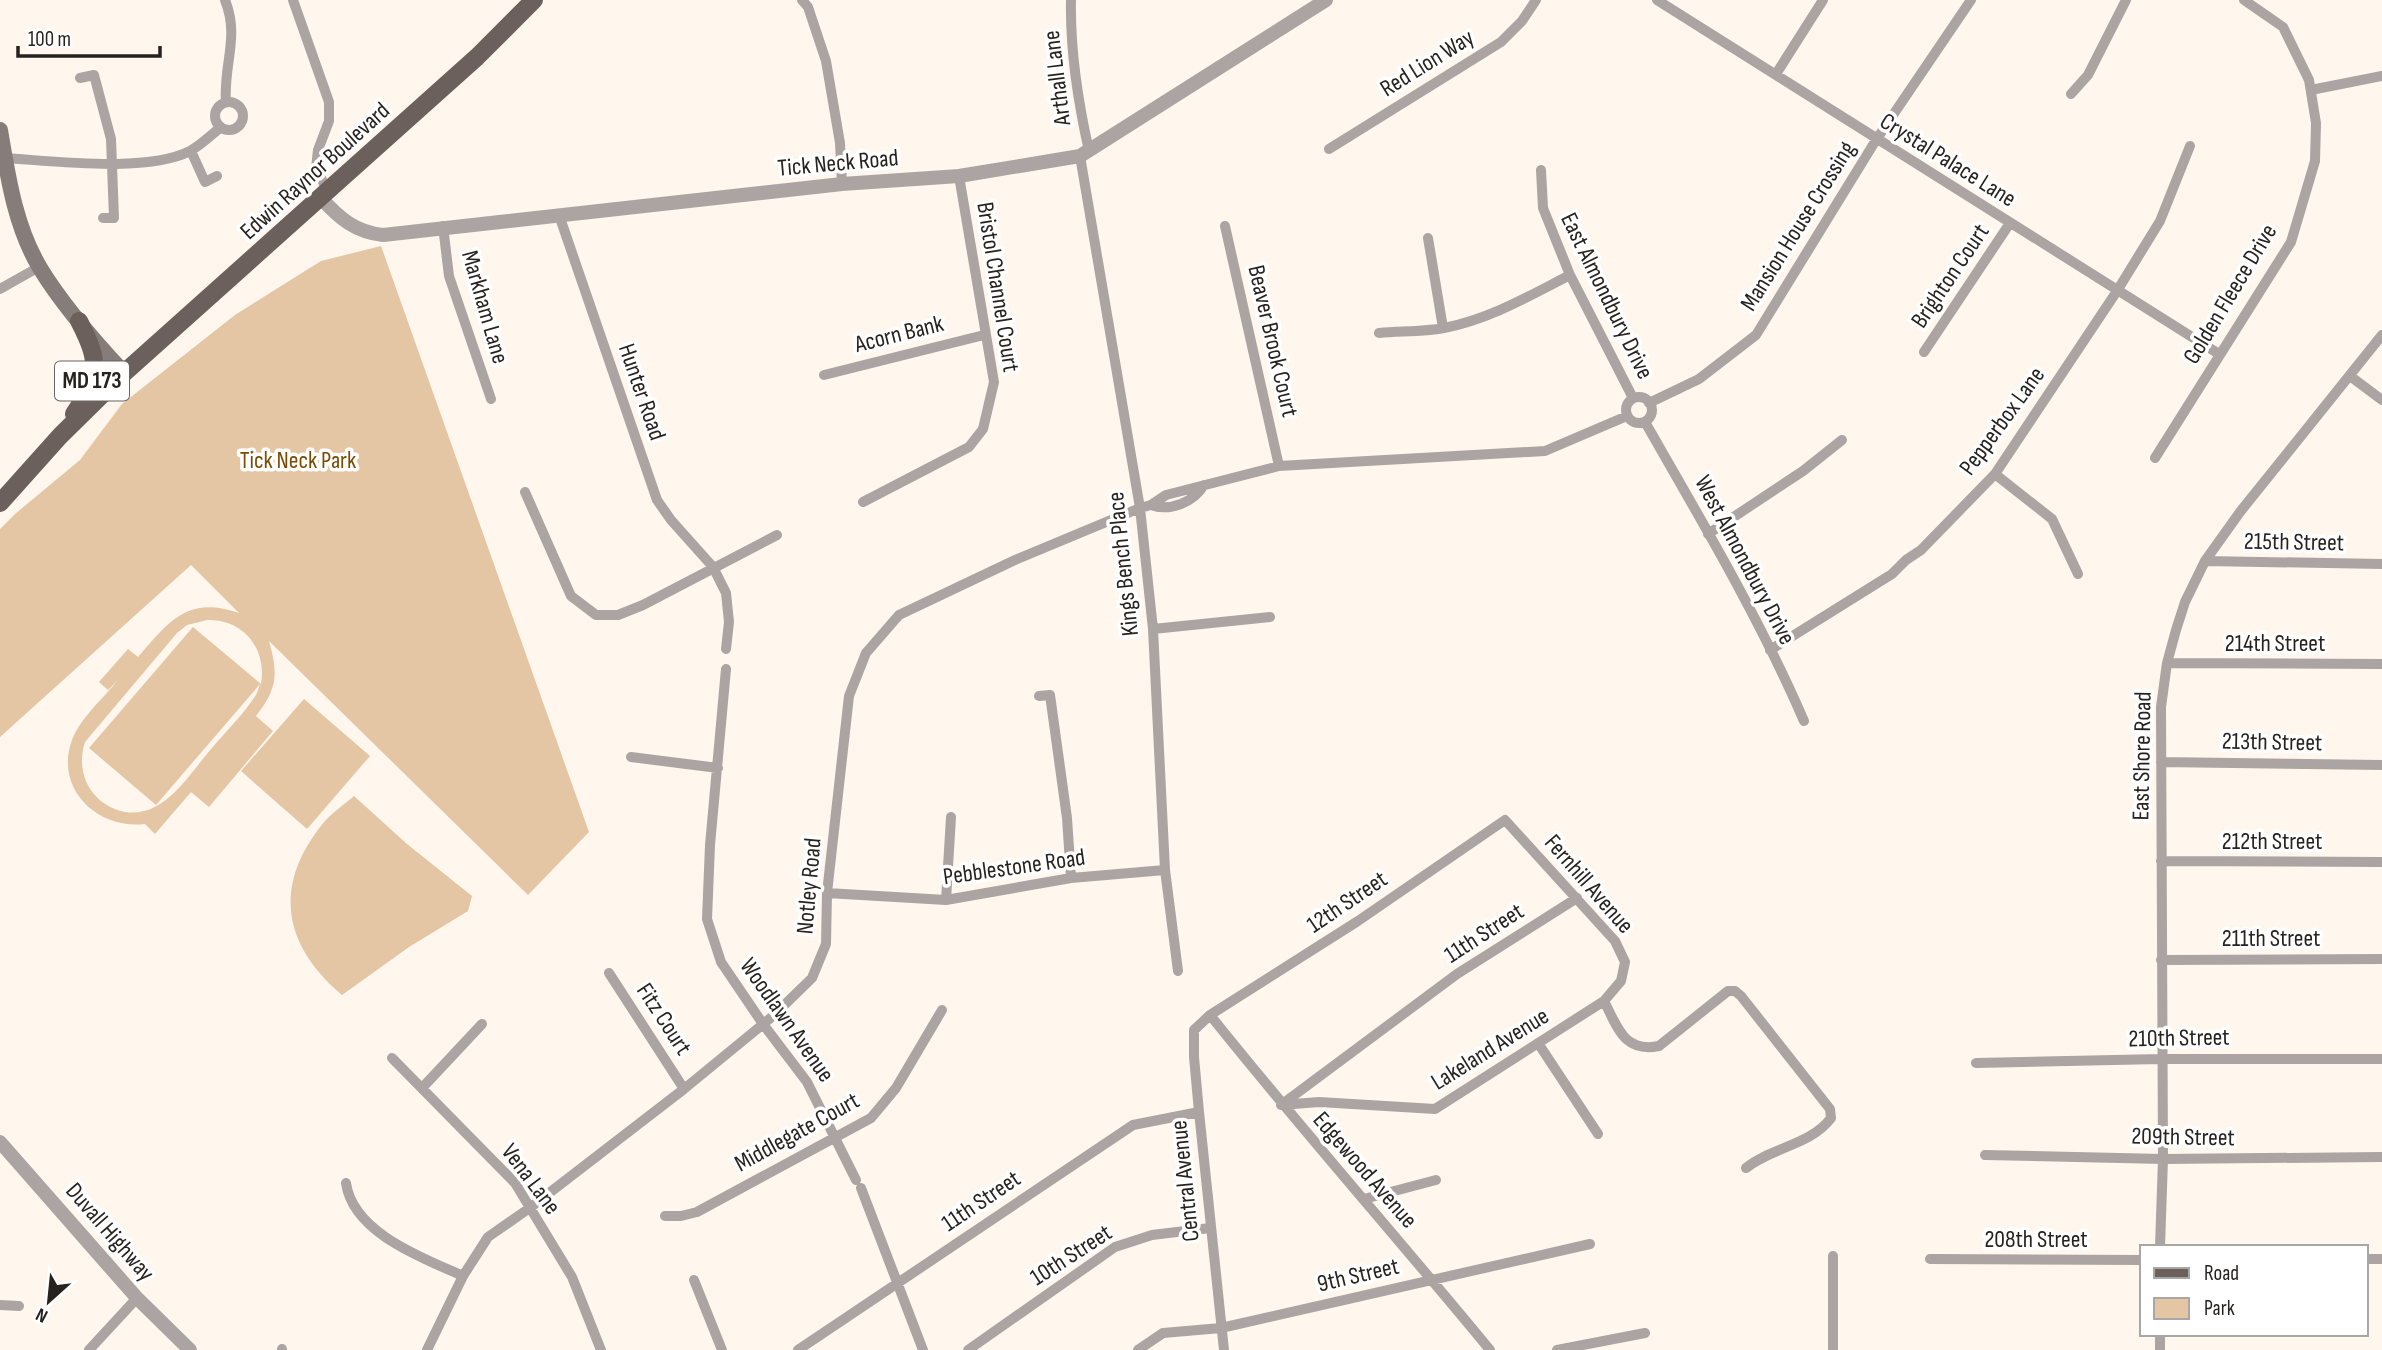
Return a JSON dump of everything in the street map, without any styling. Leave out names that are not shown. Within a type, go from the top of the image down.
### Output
[{"type":"main road","name":"Edwin Raynor Boulevard","points":[[124,373],[477,57],[534,0]]},
{"type":"main road","name":"MD 173","points":[[0,130],[12,195],[21,226],[39,267],[79,321],[124,373],[60,436],[0,503]]},
{"type":"main road","name":"MD 173","points":[[60,436],[82,402],[93,372],[93,348],[79,321]]},
{"type":"street","points":[[225,0],[233,32],[226,80],[226,102]]},
{"type":"street","points":[[293,0],[329,102],[329,121],[318,150],[316,168],[325,195]]},
{"type":"street","points":[[802,0],[808,7],[826,61],[840,143],[842,184]]},
{"type":"street","name":"Arthall Lane","points":[[1071,0],[1084,153]]},
{"type":"street","name":"Tick Neck Road","points":[[325,195],[346,222],[369,233],[383,234],[842,184],[958,176],[1084,153],[1326,0]]},
{"type":"street","name":"Red Lion Way","points":[[1329,149],[1501,42],[1522,21],[1536,0]]},
{"type":"street","name":"Crystal Palace Lane","points":[[1657,0],[2219,354]]},
{"type":"street","points":[[1776,74],[1823,0]]},
{"type":"street","name":"Mansion House Crossing","points":[[1650,403],[1699,379],[1755,335],[1876,140],[1971,0]]},
{"type":"street","points":[[2071,94],[2088,75],[2126,0]]},
{"type":"street","name":"Golden Fleece Drive","points":[[2155,458],[2291,242],[2315,162],[2316,123],[2309,80],[2283,27],[2245,0]]},
{"type":"street","points":[[80,78],[94,75],[111,139],[114,218],[103,218]]},
{"type":"street","points":[[2311,90],[2382,76]]},
{"type":"street","points":[[226,102],[236,104],[243,117],[241,122],[234,129],[221,127],[216,122],[215,112],[218,107],[226,102]]},
{"type":"street","points":[[5,158],[151,161],[191,151],[221,127]]},
{"type":"street","name":"Pepperbox Lane","points":[[1770,650],[1892,574],[1921,550],[1995,474],[2117,291],[2160,221],[2190,146]]},
{"type":"street","points":[[191,151],[205,182],[217,176]]},
{"type":"street","name":"Kings Bench Place","points":[[1084,153],[1146,507],[1165,870],[1178,971]]},
{"type":"street","name":"East Almondbury Drive","points":[[1541,170],[1543,208],[1570,275],[1633,398]]},
{"type":"street","name":"Bristol Channel Court","points":[[863,502],[969,447],[983,429],[994,382],[958,176]]},
{"type":"street","name":"Hunter Road","points":[[559,215],[657,500],[713,567]]},
{"type":"street","name":"Brighton Court","points":[[1924,352],[2010,223]]},
{"type":"street","name":"Markham Lane","points":[[443,226],[449,276],[491,399]]},
{"type":"street","name":"Beaver Brook Court","points":[[1225,226],[1279,466]]},
{"type":"street","points":[[1428,239],[1443,328]]},
{"type":"street","points":[[0,289],[39,267]]},
{"type":"street","points":[[1379,333],[1443,328],[1505,309],[1570,275]]},
{"type":"street","name":"Acorn Bank","points":[[824,375],[984,335]]},
{"type":"street","name":"East Shore Road","points":[[2160,1245],[2164,1159],[2161,1059],[2161,707],[2167,663],[2185,602],[2205,561],[2240,512],[2382,335]]},
{"type":"street","points":[[2350,376],[2382,400]]},
{"type":"street","points":[[1640,397],[1650,403],[1651,415],[1645,422],[1633,422],[1627,416],[1626,408],[1633,398],[1640,397]]},
{"type":"street","points":[[1146,507],[1162,509],[1197,497],[1204,485],[1279,466],[1545,451],[1627,416]]},
{"type":"street","name":"West Almondbury Drive","points":[[1645,422],[1709,534],[1804,721]]},
{"type":"street","points":[[1709,534],[1803,471],[1842,440]]},
{"type":"street","points":[[1995,474],[2052,519],[2078,573]]},
{"type":"street","points":[[525,492],[571,596],[596,615],[618,615],[643,605],[777,535]]},
{"type":"street","name":"Notley Road","points":[[427,1350],[463,1276],[488,1237],[531,1208],[684,1088],[763,1024],[812,978],[826,944],[827,893],[849,696],[866,653],[899,615],[1015,560],[1146,507]]},
{"type":"street","name":"215th Street","points":[[2205,561],[2382,564]]},
{"type":"street","points":[[713,567],[726,593],[729,622],[726,649]]},
{"type":"street","points":[[1153,629],[1270,617]]},
{"type":"street","name":"214th Street","points":[[2167,663],[2382,664]]},
{"type":"street","name":"Woodlawn Avenue","points":[[726,669],[710,845],[707,919],[721,962],[807,1082],[836,1136],[859,1184],[923,1350]]},
{"type":"street","points":[[1039,696],[1050,695],[1067,818],[1071,878]]},
{"type":"street","points":[[631,757],[718,768]]},
{"type":"street","name":"213th Street","points":[[2161,762],[2382,765]]},
{"type":"street","points":[[946,900],[951,817]]},
{"type":"street","name":"Fernhill Avenue","points":[[1505,820],[1615,941],[1625,962],[1621,981]]},
{"type":"street","name":"12th Street","points":[[1210,1015],[1359,921],[1505,820]]},
{"type":"street","name":"212th Street","points":[[2161,861],[2382,862]]},
{"type":"street","name":"Pebblestone Road","points":[[827,893],[946,900],[1071,878],[1165,870]]},
{"type":"street","name":"11th Street","points":[[1281,1105],[1457,974],[1577,898]]},
{"type":"street","name":"211th Street","points":[[2161,960],[2382,959]]},
{"type":"street","name":"Fitz Court","points":[[609,973],[684,1088]]},
{"type":"street","name":"Lakeland Avenue","points":[[1281,1105],[1319,1102],[1435,1109],[1604,1002],[1621,981]]},
{"type":"street","points":[[1604,1002],[1625,1039],[1637,1048],[1648,1048],[1659,1046],[1728,992],[1735,991],[1741,996],[1830,1109],[1831,1118],[1826,1126],[1803,1141],[1768,1153],[1746,1168]]},
{"type":"street","name":"Middlegate Court","points":[[665,1216],[697,1212],[871,1118],[896,1088],[942,1010]]},
{"type":"street","name":"Edgewood Avenue","points":[[1210,1015],[1281,1105],[1364,1199],[1490,1350]]},
{"type":"street","name":"Central Avenue","points":[[1210,1015],[1194,1030],[1194,1057],[1224,1350]]},
{"type":"street","points":[[423,1087],[482,1024]]},
{"type":"street","points":[[1538,1043],[1598,1134]]},
{"type":"street","name":"Vena Lane","points":[[392,1058],[515,1183],[572,1277],[600,1350]]},
{"type":"street","name":"210th Street","points":[[1976,1063],[2161,1059],[2382,1059]]},
{"type":"street","name":"11th Street","points":[[798,1350],[1133,1125],[1199,1112]]},
{"type":"street","name":"Duvall Highway","points":[[0,1142],[137,1298],[190,1350]]},
{"type":"street","name":"209th Street","points":[[1984,1155],[2164,1159],[2382,1157]]},
{"type":"street","points":[[1364,1199],[1436,1181]]},
{"type":"street","points":[[346,1183],[353,1205],[380,1234],[463,1276]]},
{"type":"street","name":"10th Street","points":[[968,1350],[1115,1247],[1152,1235],[1210,1228]]},
{"type":"street","name":"9th Street","points":[[1138,1350],[1163,1333],[1221,1328],[1590,1244]]},
{"type":"street","points":[[1833,1256],[1833,1350]]},
{"type":"street","name":"208th Street","points":[[1930,1259],[2140,1260]]},
{"type":"street","points":[[694,1280],[722,1350]]},
{"type":"street","points":[[89,1350],[137,1298]]},
{"type":"street","points":[[0,1305],[19,1306]]},
{"type":"street","points":[[1557,1350],[1645,1333]]},
{"type":"green space","name":"Tick Neck Park","points":[[381,246],[589,832],[528,895],[269,641],[274,662],[274,680],[269,697],[256,716],[273,731],[209,807],[191,792],[155,834],[145,824],[111,820],[84,803],[69,775],[68,758],[72,740],[81,724],[118,680],[108,690],[99,682],[128,649],[138,657],[160,632],[181,615],[206,607],[239,613],[191,565],[0,737],[0,529],[80,460],[122,404],[235,315],[321,261]],"holes":[[[207,620],[220,621],[241,630],[250,638],[260,659],[261,684],[193,627],[89,748],[156,805],[260,684],[257,693],[185,781],[164,801],[152,808],[139,812],[125,812],[108,806],[89,788],[84,775],[82,756],[85,742],[177,633],[187,625]]]},
{"type":"green space","points":[[304,699],[370,756],[307,829],[241,771]]},
{"type":"green space","points":[[354,796],[407,844],[472,896],[468,911],[409,947],[342,995],[306,955],[296,934],[291,912],[291,890],[297,867],[308,844],[325,821]]}]
